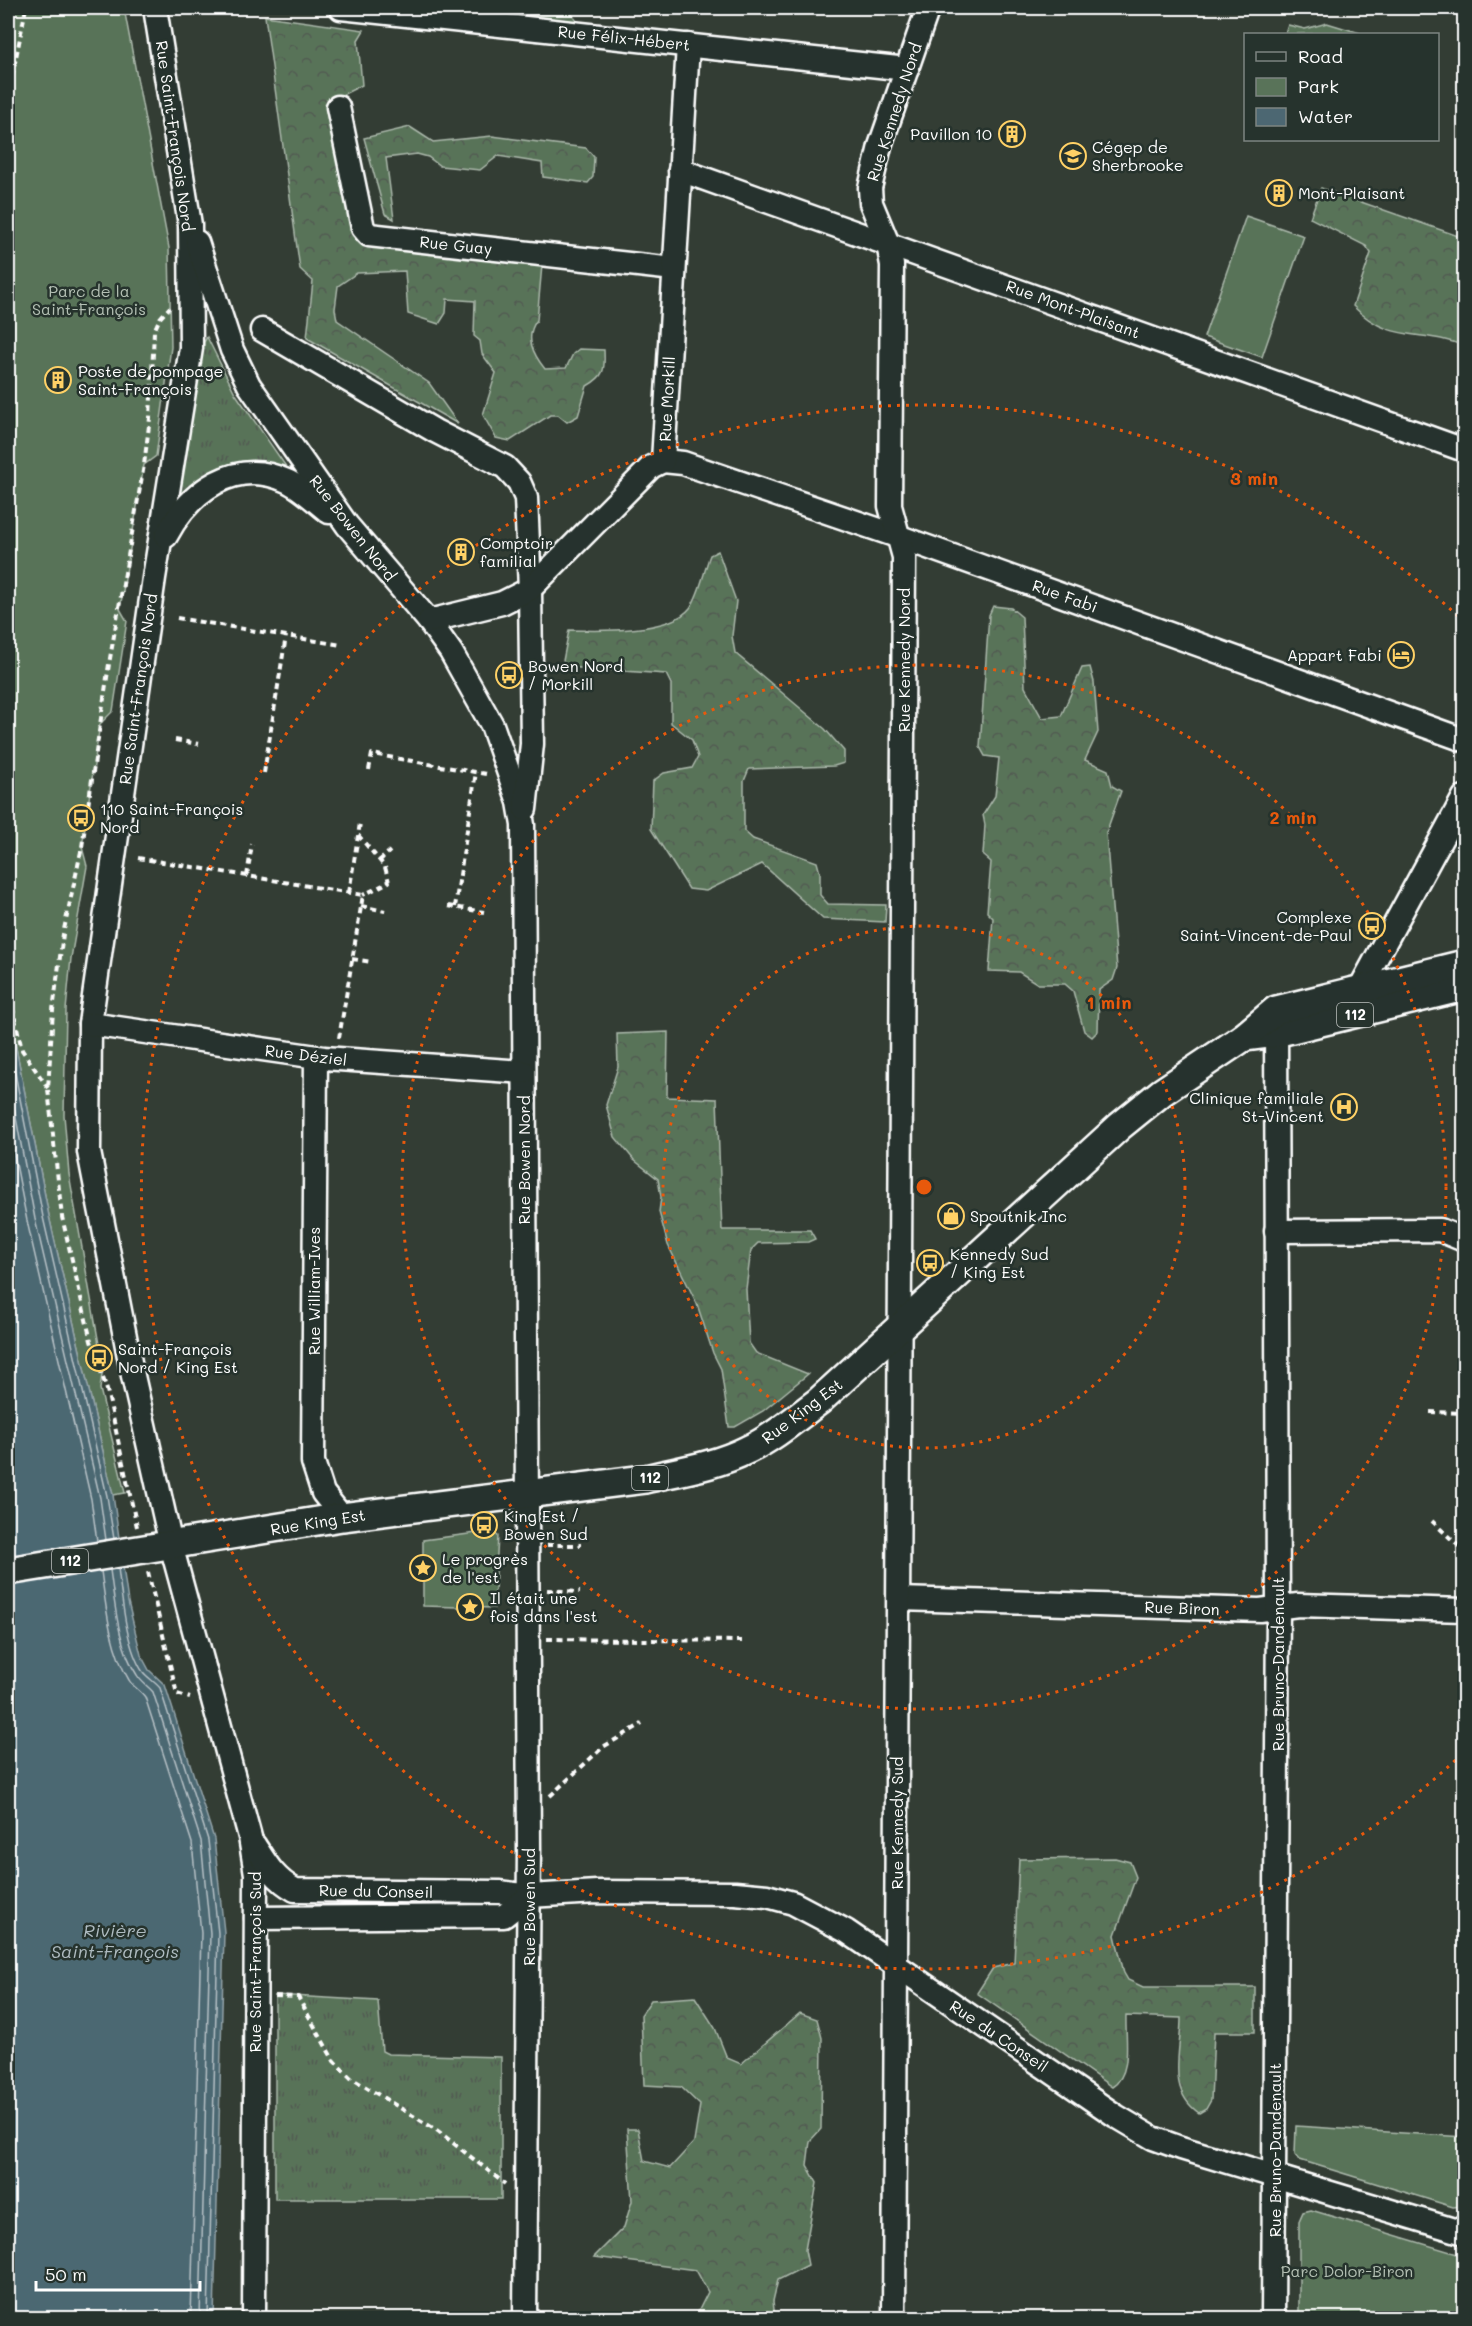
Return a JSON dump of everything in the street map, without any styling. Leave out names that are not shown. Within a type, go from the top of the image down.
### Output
[{"type":"main road","name":"Rue King Est","points":[[171,1545],[342,1517],[645,1479],[709,1464],[746,1451],[766,1440],[819,1401],[1120,1126],[1188,1073],[1244,1037],[1276,1022],[1359,990],[1464,964]]},
{"type":"main road","name":"Rue King Est","points":[[1276,1022],[1464,987]]},
{"type":"main road","name":"112","points":[[8,1571],[171,1545]]},
{"type":"street","name":"Rue Saint-François Nord","points":[[155,8],[190,225],[191,348],[158,551],[90,1024],[89,1152],[131,1366],[171,1545]]},
{"type":"street","name":"Rue Félix-Hébert","points":[[341,8],[907,69]]},
{"type":"street","name":"Rue Kennedy Nord","points":[[900,1327],[904,557],[890,506],[892,265],[888,244],[877,221],[870,188],[880,146],[928,8]]},
{"type":"street","name":"Rue Morkill","points":[[429,621],[502,603],[530,589],[651,467],[663,461],[688,45]]},
{"type":"street","name":"Rue Guay","points":[[338,107],[363,228],[369,235],[674,269]]},
{"type":"street","name":"Rue Mont-Plaisant","points":[[680,170],[1464,450]]},
{"type":"street","name":"Rue Bowen Nord","points":[[190,225],[218,300],[232,350],[249,385],[347,525],[429,621],[469,681],[492,725],[511,778],[523,825]]},
{"type":"street","name":"Rue Bowen Nord","points":[[262,330],[435,431],[505,467],[519,482],[526,498],[532,744],[523,825],[528,1495]]},
{"type":"street","name":"Rue Fabi","points":[[663,461],[683,462],[897,536],[1464,740]]},
{"type":"street","points":[[158,551],[187,502],[215,482],[231,475],[259,474],[288,482],[347,525]]},
{"type":"street","points":[[1359,990],[1464,797]]},
{"type":"street","name":"Rue Bruno-Dandenault","points":[[1273,2319],[1278,1608],[1276,1022]]},
{"type":"street","name":"Rue Déziel","points":[[90,1024],[316,1058],[524,1072]]},
{"type":"street","name":"Rue William-Ives","points":[[316,1058],[313,1439],[316,1479],[323,1493],[342,1517]]},
{"type":"street","points":[[1276,1231],[1440,1230],[1464,1240]]},
{"type":"street","name":"Rue Kennedy Sud","points":[[894,2319],[900,1327]]},
{"type":"street","name":"Rue Bowen Sud","points":[[525,2319],[529,1896],[528,1495]]},
{"type":"street","name":"Rue Saint-François Sud","points":[[171,1545],[250,1837],[256,1874],[254,2319]]},
{"type":"street","name":"Rue Biron","points":[[899,1599],[1260,1610],[1298,1605],[1464,1610]]},
{"type":"street","name":"Rue du Conseil","points":[[250,1837],[279,1882],[295,1890],[500,1892],[529,1896],[597,1892],[767,1896],[815,1913],[1134,2128],[1181,2148],[1464,2233]]},
{"type":"street","points":[[529,1848],[542,1874],[562,1887],[597,1892]]},
{"type":"street","name":"Rue du Conseil","points":[[256,1918],[504,1916],[529,1896]]},
{"type":"path","points":[[8,97],[26,8]]},
{"type":"path","points":[[107,1390],[91,1341],[62,1216],[48,1089],[53,1010],[63,934],[82,847],[109,664],[144,465],[150,418],[154,331],[160,318],[172,305],[171,298]]},
{"type":"path","points":[[177,618],[341,645]]},
{"type":"path","points":[[264,773],[286,636]]},
{"type":"path","points":[[174,740],[199,744]]},
{"type":"path","points":[[369,770],[372,754],[511,778]]},
{"type":"path","points":[[455,907],[476,772]]},
{"type":"path","points":[[349,893],[360,823]]},
{"type":"path","points":[[138,858],[363,895],[389,882],[385,867],[358,835]]},
{"type":"path","points":[[247,876],[252,844]]},
{"type":"path","points":[[379,861],[390,851]]},
{"type":"path","points":[[333,1038],[339,1039],[363,895]]},
{"type":"path","points":[[361,906],[385,911]]},
{"type":"path","points":[[448,906],[484,912]]},
{"type":"path","points":[[352,959],[372,962]]},
{"type":"path","points":[[8,987],[22,1050],[48,1089]]},
{"type":"path","points":[[1430,1412],[1464,1413]]},
{"type":"path","points":[[1432,1521],[1464,1551]]},
{"type":"path","points":[[528,1544],[580,1545]]},
{"type":"path","points":[[528,1589],[580,1592]]},
{"type":"path","points":[[528,1639],[742,1641]]},
{"type":"path","points":[[528,1818],[576,1770],[603,1747],[642,1724]]},
{"type":"path","points":[[256,1994],[298,1997],[334,2061],[351,2078],[438,2131],[526,2202]]},
{"type":"green space","name":"Parc de la Saint-François","points":[[11,8],[124,8],[169,248],[171,347],[156,456],[144,465],[120,609],[127,621],[113,711],[100,724],[82,847],[87,866],[71,958],[66,1010],[64,1115],[69,1174],[103,1367],[100,1389],[125,1493],[113,1495],[49,1216],[8,1007],[8,25]]},
{"type":"green space","points":[[437,8],[568,8],[576,20],[574,24]]},
{"type":"green space","points":[[265,16],[364,30],[358,40],[362,85],[328,102],[356,241],[367,246],[542,265],[537,320],[533,326],[531,339],[534,351],[545,369],[566,368],[573,354],[579,349],[604,350],[603,371],[587,386],[578,416],[567,422],[558,415],[550,415],[510,441],[496,438],[483,415],[496,373],[482,354],[480,341],[474,336],[475,301],[447,299],[446,313],[439,324],[408,314],[405,271],[357,273],[338,286],[335,309],[337,320],[429,383],[458,424],[307,338],[313,281],[300,269]]},
{"type":"green space","points":[[1327,23],[1360,33],[1285,33],[1288,25],[1305,29]]},
{"type":"green space","points":[[410,127],[433,142],[492,136],[586,148],[594,157],[593,177],[588,183],[543,177],[542,163],[498,156],[480,170],[440,166],[428,157],[417,154],[386,158],[394,219],[385,214],[364,138]]},
{"type":"green space","points":[[1321,188],[1464,238],[1464,346],[1380,326],[1353,306],[1371,253],[1366,246],[1310,218]]},
{"type":"green space","points":[[1246,216],[1304,236],[1262,357],[1204,337]]},
{"type":"green space","points":[[207,337],[235,393],[287,468],[255,462],[228,465],[204,476],[179,498],[204,342]]},
{"type":"green space","points":[[718,551],[736,601],[732,636],[735,653],[825,729],[844,751],[844,763],[834,766],[749,769],[744,781],[744,831],[753,839],[817,862],[820,873],[820,895],[828,904],[886,905],[885,922],[823,919],[762,864],[706,891],[689,889],[651,829],[653,781],[664,773],[692,768],[698,757],[692,740],[671,723],[671,684],[666,674],[566,667],[563,661],[569,630],[634,629],[667,622],[681,616],[693,602],[710,555]]},
{"type":"green space","points":[[993,606],[1011,608],[1022,617],[1025,687],[1042,718],[1061,716],[1082,668],[1090,667],[1094,682],[1098,732],[1085,760],[1108,770],[1112,786],[1121,791],[1106,833],[1117,968],[1113,980],[1099,990],[1098,1031],[1092,1037],[1084,1031],[1073,991],[1065,984],[1038,984],[1019,972],[989,971],[993,918],[987,912],[991,862],[983,855],[985,825],[983,815],[995,796],[999,758],[985,756],[980,747],[989,615]]},
{"type":"green space","points":[[668,1032],[667,1097],[717,1099],[722,1230],[810,1230],[815,1239],[808,1242],[758,1243],[751,1250],[746,1289],[749,1343],[756,1353],[808,1374],[763,1411],[735,1427],[729,1427],[721,1369],[713,1353],[697,1304],[668,1245],[659,1212],[661,1197],[658,1179],[634,1160],[615,1137],[606,1105],[618,1067],[617,1034]]},
{"type":"green space","points":[[492,1531],[498,1536],[494,1608],[423,1606],[423,1540]]},
{"type":"green space","points":[[1115,1858],[1130,1862],[1136,1877],[1115,1935],[1124,1973],[1128,1980],[1143,1987],[1255,1987],[1255,2032],[1214,2032],[1211,2100],[1206,2109],[1199,2113],[1189,2104],[1182,2093],[1179,2082],[1181,2018],[1126,2016],[1125,2065],[1119,2081],[1112,2087],[977,1993],[993,1968],[1014,1963],[1019,1859]]},
{"type":"green space","points":[[275,1995],[378,2001],[382,2051],[388,2054],[501,2057],[501,2199],[275,2199]]},
{"type":"green space","points":[[695,1997],[715,2028],[727,2058],[741,2064],[800,2013],[817,2019],[822,2038],[821,2129],[810,2141],[807,2165],[817,2183],[805,2250],[808,2265],[778,2280],[773,2301],[775,2318],[695,2318],[708,2292],[696,2270],[594,2257],[624,2227],[632,2201],[627,2129],[638,2129],[644,2161],[670,2168],[694,2142],[700,2105],[681,2087],[644,2085],[641,2015],[651,2000]]},
{"type":"green space","points":[[1296,2126],[1464,2137],[1464,2206],[1453,2207],[1300,2160],[1295,2154]]},
{"type":"green space","name":"Parc Dolor-Biron","points":[[1311,2210],[1464,2256],[1464,2318],[1299,2318],[1299,2221],[1303,2212]]},
{"type":"water","name":"Rivière Saint-François","points":[[8,1007],[49,1216],[113,1495],[128,1602],[141,1655],[149,1670],[165,1685],[214,1839],[224,1932],[214,2318],[8,2318]]},
{"type":"place","name":"Pavillon 10","points":[[1012,134]]},
{"type":"place","name":"Cégep de Sherbrooke","points":[[1073,156]]},
{"type":"place","name":"Mont-Plaisant","points":[[1279,193]]},
{"type":"place","name":"Poste de pompage Saint-François","points":[[58,380]]},
{"type":"place","name":"Comptoir familial","points":[[461,552]]},
{"type":"place","name":"Appart Fabi","points":[[1401,655]]},
{"type":"place","name":"Bowen Nord / Morkill","points":[[509,675]]},
{"type":"place","name":"110 Saint-François Nord","points":[[81,818]]},
{"type":"place","name":"Complexe Saint-Vincent-de-Paul","points":[[1372,926]]},
{"type":"place","name":"Clinique familiale St-Vincent","points":[[1344,1107]]},
{"type":"place","name":"Spoutnik Inc","points":[[951,1216]]},
{"type":"place","name":"Kennedy Sud / King Est","points":[[930,1263]]},
{"type":"place","name":"Saint-François Nord / King Est","points":[[99,1358]]},
{"type":"place","name":"King Est / Bowen Sud","points":[[484,1525]]},
{"type":"place","name":"Le progrès de l'est","points":[[423,1568]]},
{"type":"place","name":"Il était une fois dans l'est","points":[[470,1607]]}]
